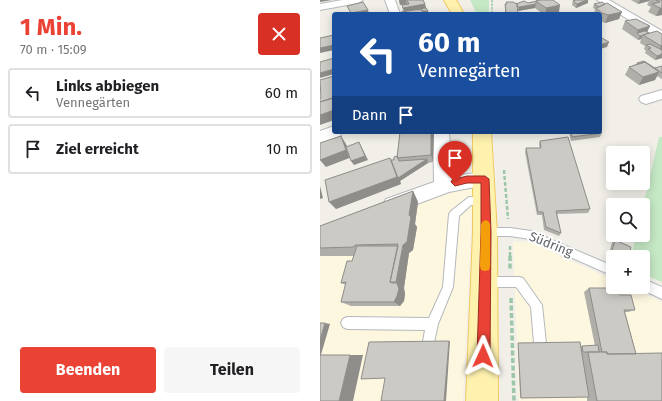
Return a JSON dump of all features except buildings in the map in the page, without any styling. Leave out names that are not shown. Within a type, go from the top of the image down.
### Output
[{"type":"main road","points":[[450,0],[457,12]]},
{"type":"main road","points":[[482,134],[485,190],[498,232],[485,282],[482,401]]},
{"type":"street","points":[[320,7],[358,0]]},
{"type":"street","points":[[390,0],[395,12]]},
{"type":"street","points":[[602,0],[662,36]]},
{"type":"street","points":[[646,99],[662,94]]},
{"type":"street","points":[[320,137],[332,133]]},
{"type":"street","points":[[441,134],[443,185]]},
{"type":"street","points":[[379,211],[443,185],[467,180],[485,190]]},
{"type":"lane","points":[[425,363],[432,324],[448,287],[454,214],[485,190]]},
{"type":"lane","name":"Südring","points":[[498,232],[531,234],[606,268]]},
{"type":"lane","points":[[485,282],[519,282],[536,305],[540,343]]},
{"type":"lane","points":[[650,287],[662,292]]},
{"type":"lane","points":[[347,323],[432,324]]},
{"type":"path","points":[[492,0],[492,12]]},
{"type":"path","points":[[504,163],[498,232],[511,282],[514,401]]},
{"type":"shaded area","points":[[473,188],[463,401],[320,401],[320,239],[442,190]]},
{"type":"shaded area","points":[[513,242],[530,242],[606,277],[606,294],[644,294],[662,302],[662,401],[519,401]]},
{"type":"green space","points":[[470,0],[489,0],[489,12],[476,12]]},
{"type":"green space","points":[[659,137],[662,137],[662,282],[650,277],[650,250],[633,250],[634,242],[650,242],[650,198],[645,198],[647,190],[650,190],[650,176]]},
{"type":"slow traffic","points":[[485,266],[486,225]]},
{"type":"route","points":[[455,182],[485,179],[486,232],[483,356]]}]
